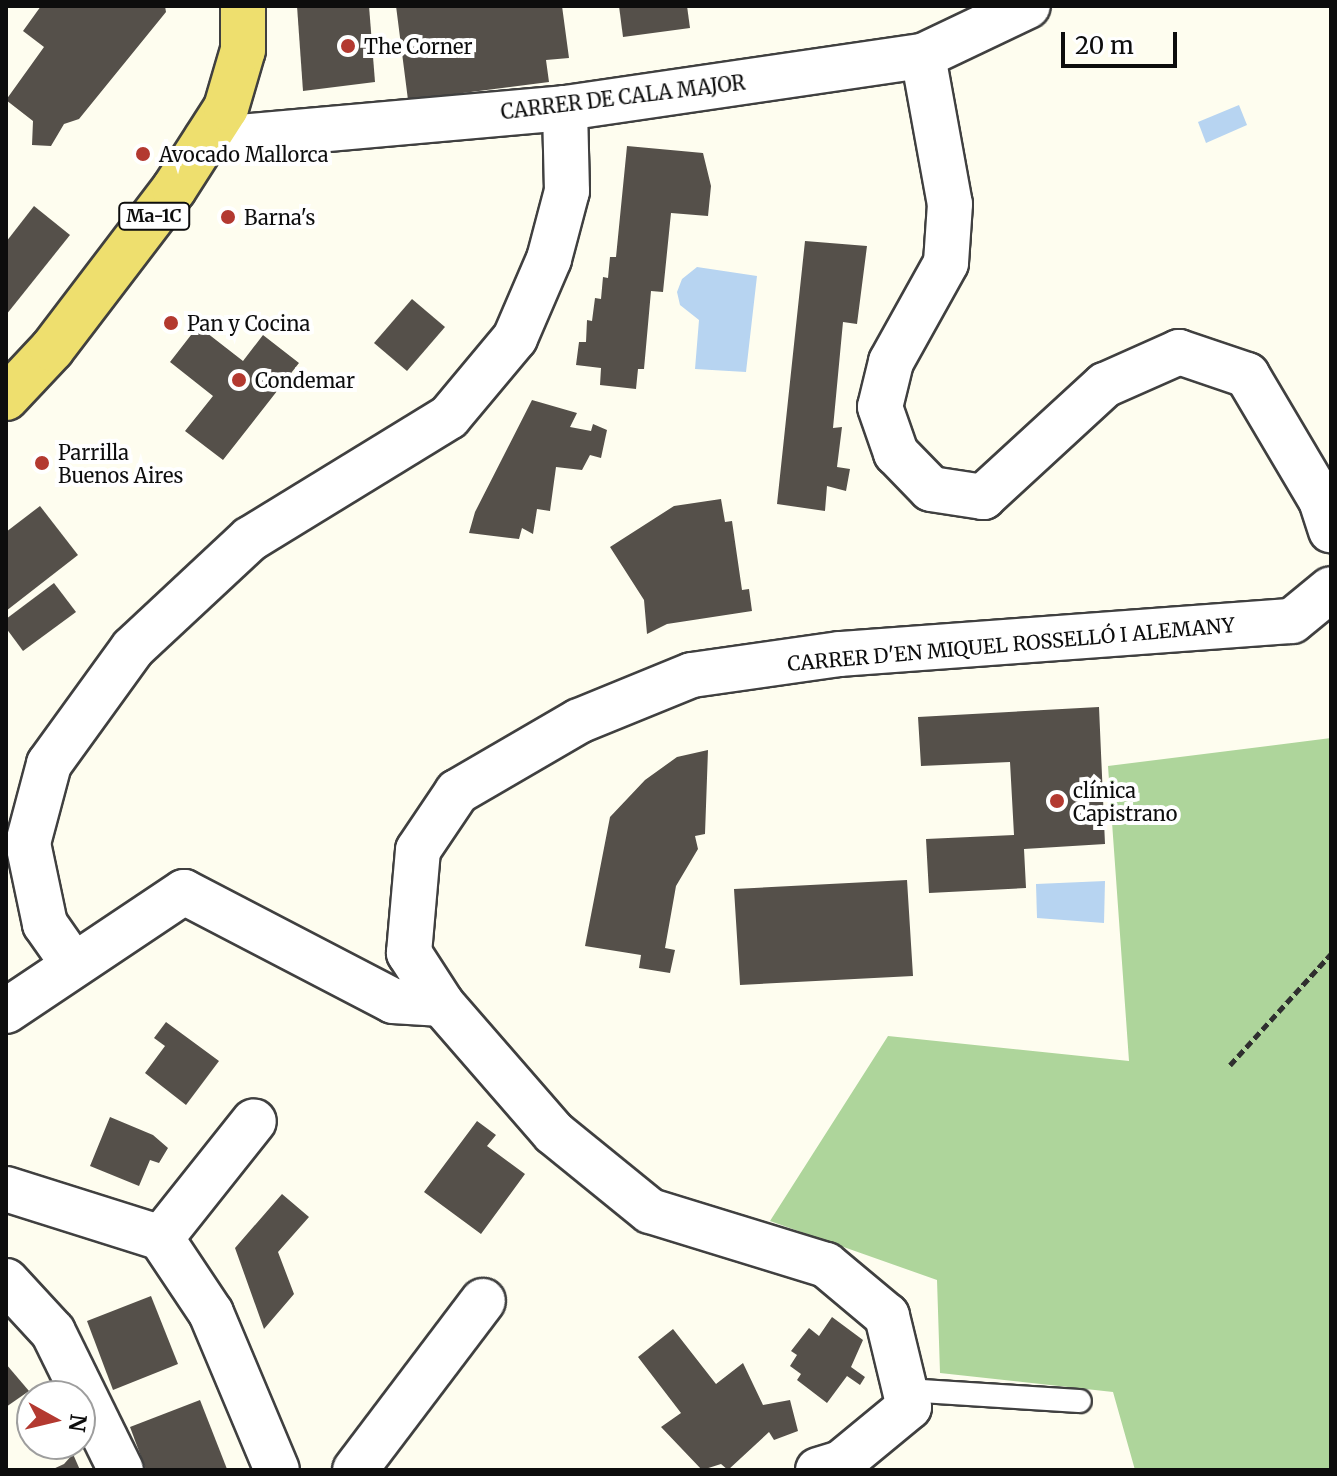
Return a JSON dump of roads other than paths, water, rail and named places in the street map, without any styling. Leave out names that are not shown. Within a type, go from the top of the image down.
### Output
[{"type":"main road","name":"Ma-1C","points":[[6,398],[52,349],[206,140],[226,108],[239,72],[243,6]]},
{"type":"street","name":"CARRER DE CALA MAJOR","points":[[206,140],[565,108],[923,56],[1028,6]]},
{"type":"street","points":[[923,56],[950,204],[946,263],[897,350],[880,407],[896,453],[931,489],[983,497],[1105,385],[1179,352],[1247,375],[1321,500],[1331,530]]},
{"type":"street","points":[[73,964],[45,924],[28,843],[49,764],[133,648],[250,539],[449,417],[515,338],[549,259],[567,191],[565,108]]},
{"type":"street","name":"CARRER D'EN MIQUEL ROSSELLÓ I ALEMANY","points":[[905,1390],[887,1316],[826,1265],[650,1211],[554,1133],[442,1004],[409,953],[418,850],[457,792],[579,721],[692,675],[840,654],[1292,621],[1331,589]]},
{"type":"street","points":[[6,1011],[184,892],[393,1001],[442,1004]]},
{"type":"street","points":[[161,1238],[254,1121]]},
{"type":"street","points":[[6,1189],[161,1238],[211,1313],[277,1470]]},
{"type":"street","points":[[6,1281],[53,1332],[121,1470]]},
{"type":"street","points":[[355,1470],[483,1301]]},
{"type":"street","points":[[818,1470],[841,1463],[909,1407],[905,1390]]},
{"type":"lane","points":[[905,1390],[1080,1401]]},
{"type":"water","points":[[1239,105],[1247,125],[1206,143],[1198,122]]},
{"type":"water","points":[[697,267],[757,276],[746,372],[695,369],[699,320],[680,305],[677,292],[682,279]]},
{"type":"water","points":[[1105,881],[1104,923],[1037,918],[1036,884]]},
{"type":"place","name":"The Corner","points":[[348,46]]},
{"type":"place","name":"Avocado Mallorca","points":[[143,154]]},
{"type":"place","name":"Barna's","points":[[228,217]]},
{"type":"place","name":"Pan y Cocina","points":[[171,323]]},
{"type":"place","name":"Condemar","points":[[239,380]]},
{"type":"place","name":"Parrilla Buenos Aires","points":[[42,463]]},
{"type":"place","name":"clínica Capistrano","points":[[1057,801]]}]
